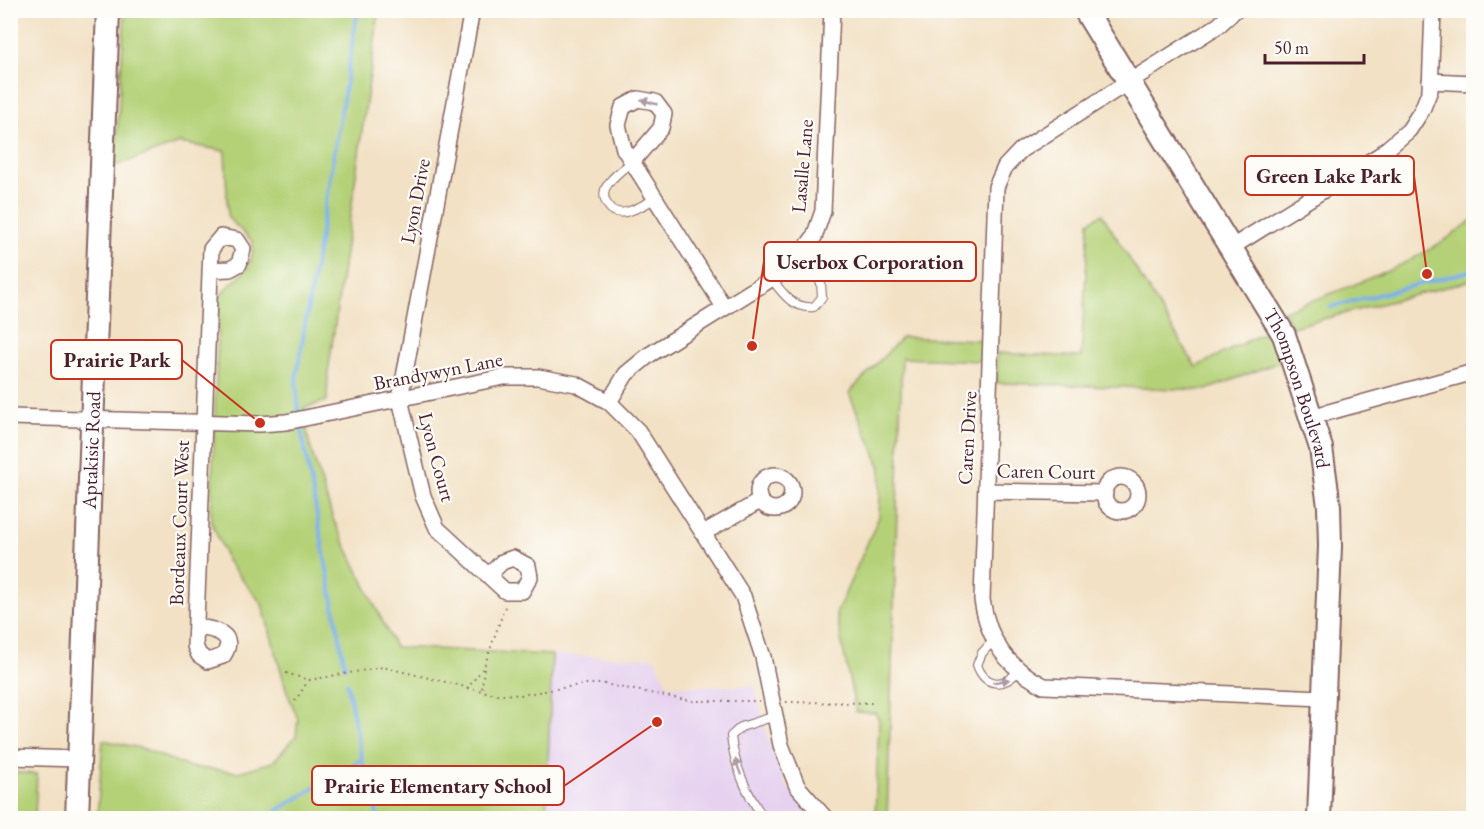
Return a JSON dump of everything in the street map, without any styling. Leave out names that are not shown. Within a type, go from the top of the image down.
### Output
[{"type":"street","name":"Aptakisic Road","points":[[76,819],[108,10]]},
{"type":"street","name":"Lyon Drive","points":[[400,399],[472,10]]},
{"type":"street","name":"Lasalle Lane","points":[[609,402],[626,374],[649,355],[771,278],[802,254],[814,237],[823,210],[831,10]]},
{"type":"street","name":"Thompson Boulevard","points":[[1085,10],[1284,335],[1321,448],[1329,506],[1319,819]]},
{"type":"street","name":"Caren Drive","points":[[1235,10],[1219,25],[1021,150],[1005,167],[996,187],[982,600],[986,625],[993,641],[1018,670],[1044,686],[1324,698]]},
{"type":"street","points":[[1232,247],[1380,156],[1409,130],[1422,110],[1430,81],[1433,10]]},
{"type":"street","points":[[1430,81],[1473,83]]},
{"type":"street","points":[[632,162],[724,307]]},
{"type":"street","name":"Bordeaux Court West","points":[[197,627],[210,270]]},
{"type":"street","points":[[1311,417],[1473,372]]},
{"type":"street","name":"Brandywyn Lane","points":[[10,417],[55,419],[92,417],[260,424],[309,418],[504,377],[538,377],[576,384],[609,402],[638,431],[705,532],[743,596],[763,657],[781,746],[797,786],[820,817]]},
{"type":"street","name":"Lyon Court","points":[[400,399],[429,512],[437,528],[510,592]]},
{"type":"street","name":"Caren Court","points":[[986,491],[1105,494]]},
{"type":"street","points":[[705,532],[760,501]]},
{"type":"street","points":[[489,575],[507,560],[524,562],[530,572],[529,583],[522,591],[510,592]]},
{"type":"street","points":[[10,757],[79,759]]},
{"type":"lane","points":[[632,162],[608,182],[604,192],[607,204],[613,210],[624,213],[655,199]]},
{"type":"lane","points":[[771,278],[788,299],[802,308],[814,307],[822,297],[821,283],[802,254]]},
{"type":"lane","points":[[993,641],[982,653],[977,665],[981,675],[990,683],[1003,684],[1012,679],[1018,670]]},
{"type":"lane","points":[[765,819],[751,800],[732,750],[731,736],[741,727],[774,709]]},
{"type":"path","points":[[485,693],[482,687],[484,667],[510,592]]},
{"type":"path","points":[[286,673],[309,680],[383,667],[485,693],[521,696],[585,684],[604,684],[691,701],[774,709],[876,704]]},
{"type":"path","points":[[467,689],[484,667]]},
{"type":"path","points":[[295,701],[309,680]]},
{"type":"shaded area","points":[[552,655],[655,658],[668,686],[755,686],[768,738],[784,782],[811,818],[546,818]]},
{"type":"green space","points":[[125,11],[379,11],[328,373],[327,401],[304,408],[309,443],[333,519],[395,647],[552,655],[546,818],[97,818],[103,740],[144,749],[189,767],[238,772],[273,762],[296,736],[298,719],[287,692],[262,604],[228,562],[211,521],[219,298],[247,269],[253,242],[228,218],[225,151],[180,143],[115,166]]},
{"type":"green space","points":[[1102,214],[1196,367],[1269,330],[1282,361],[1206,390],[997,383],[997,353],[1081,357],[1089,222]]},
{"type":"green space","points":[[1473,219],[1473,280],[1292,327],[1284,311],[1407,262],[1452,235]]},
{"type":"green space","points":[[902,337],[982,340],[981,361],[902,358],[887,818],[875,818],[879,720],[875,713],[856,712],[836,614],[879,517],[881,468],[849,393]]},
{"type":"green space","points":[[11,772],[37,774],[35,818],[11,818]]},
{"type":"waterway","points":[[299,416],[296,379],[358,10]]},
{"type":"waterway","points":[[1331,307],[1474,270]]},
{"type":"waterway","points":[[300,423],[345,667]]},
{"type":"waterway","points":[[347,683],[362,759],[378,818]]},
{"type":"waterway","points":[[265,818],[362,759]]},
{"type":"place","name":"Green Lake Park","points":[[1427,274]]},
{"type":"place","name":"Userbox Corporation","points":[[752,346]]},
{"type":"place","name":"Prairie Park","points":[[260,423]]},
{"type":"place","name":"Prairie Elementary School","points":[[657,722]]}]
